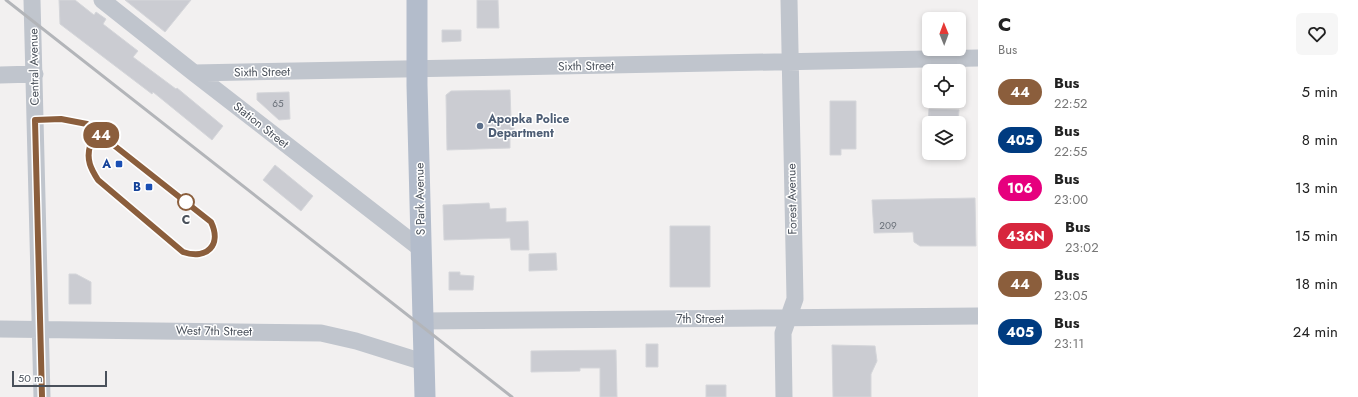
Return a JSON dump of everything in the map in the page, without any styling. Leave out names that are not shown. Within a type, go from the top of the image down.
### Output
[{"type":"main road","name":"S Park Avenue","points":[[417,0],[422,321],[425,397]]},
{"type":"street","name":"Central Avenue","points":[[32,0],[42,397]]},
{"type":"street","name":"Station Street","points":[[102,0],[421,249]]},
{"type":"street","name":"Forest Avenue","points":[[784,397],[783,333],[795,299],[789,0]]},
{"type":"street","name":"Sixth Street","points":[[194,73],[417,70],[978,58]]},
{"type":"street","points":[[0,75],[35,74]]},
{"type":"street","name":"7th Street","points":[[422,321],[978,316]]},
{"type":"street","name":"West 7th Street","points":[[0,329],[321,333],[356,341],[424,362]]},
{"type":"building","points":[[59,0],[75,0],[94,15],[96,12],[106,19],[103,24],[138,51],[133,57],[176,89],[177,88],[223,126],[212,140],[153,92],[152,94],[60,24]]},
{"type":"building","points":[[125,0],[191,0],[165,32]]},
{"type":"building","points":[[477,0],[498,0],[499,28],[477,28]]},
{"type":"building","points":[[442,30],[461,30],[461,41],[442,42]]},
{"type":"building","name":"Apopka Police Department","points":[[510,90],[511,119],[514,119],[514,133],[510,133],[510,148],[447,150],[446,95],[451,91]]},
{"type":"building","points":[[289,92],[290,119],[279,120],[257,100],[257,93]]},
{"type":"building","points":[[830,101],[856,101],[856,149],[841,149],[841,155],[830,155]]},
{"type":"building","points":[[929,109],[959,110],[959,116],[928,116]]},
{"type":"building","points":[[275,165],[313,196],[301,211],[263,180]]},
{"type":"building","points":[[975,198],[976,246],[920,246],[914,242],[913,232],[874,233],[872,200]]},
{"type":"building","points":[[489,203],[490,209],[506,208],[506,222],[528,221],[529,250],[511,250],[510,238],[444,240],[443,205]]},
{"type":"building","points":[[670,226],[710,226],[710,287],[670,287]]},
{"type":"building","points":[[556,253],[557,270],[529,271],[529,254]]},
{"type":"building","points":[[449,272],[460,272],[460,275],[474,276],[473,290],[449,290]]},
{"type":"building","points":[[69,274],[76,274],[91,282],[91,304],[69,304]]},
{"type":"building","points":[[646,344],[658,344],[658,367],[646,367]]},
{"type":"building","points":[[832,345],[875,346],[877,361],[871,374],[871,397],[833,397]]},
{"type":"building","points":[[616,350],[617,397],[600,397],[600,368],[580,368],[580,371],[531,372],[531,351]]},
{"type":"building","points":[[706,385],[726,385],[726,397],[706,397]]},
{"type":"railway","points":[[6,0],[512,397]]},
{"type":"bus line","name":"44","points":[[42,397],[35,120],[61,119],[87,124],[211,222],[216,231],[215,241],[211,248],[202,254],[192,255],[183,252],[98,180],[91,169],[88,159],[90,146]]},
{"type":"place","name":"Apopka Police Department","points":[[480,126]]},
{"type":"place","name":"A","points":[[119,164]]},
{"type":"place","name":"B","points":[[149,187]]},
{"type":"place","name":"C","points":[[186,202]]}]
